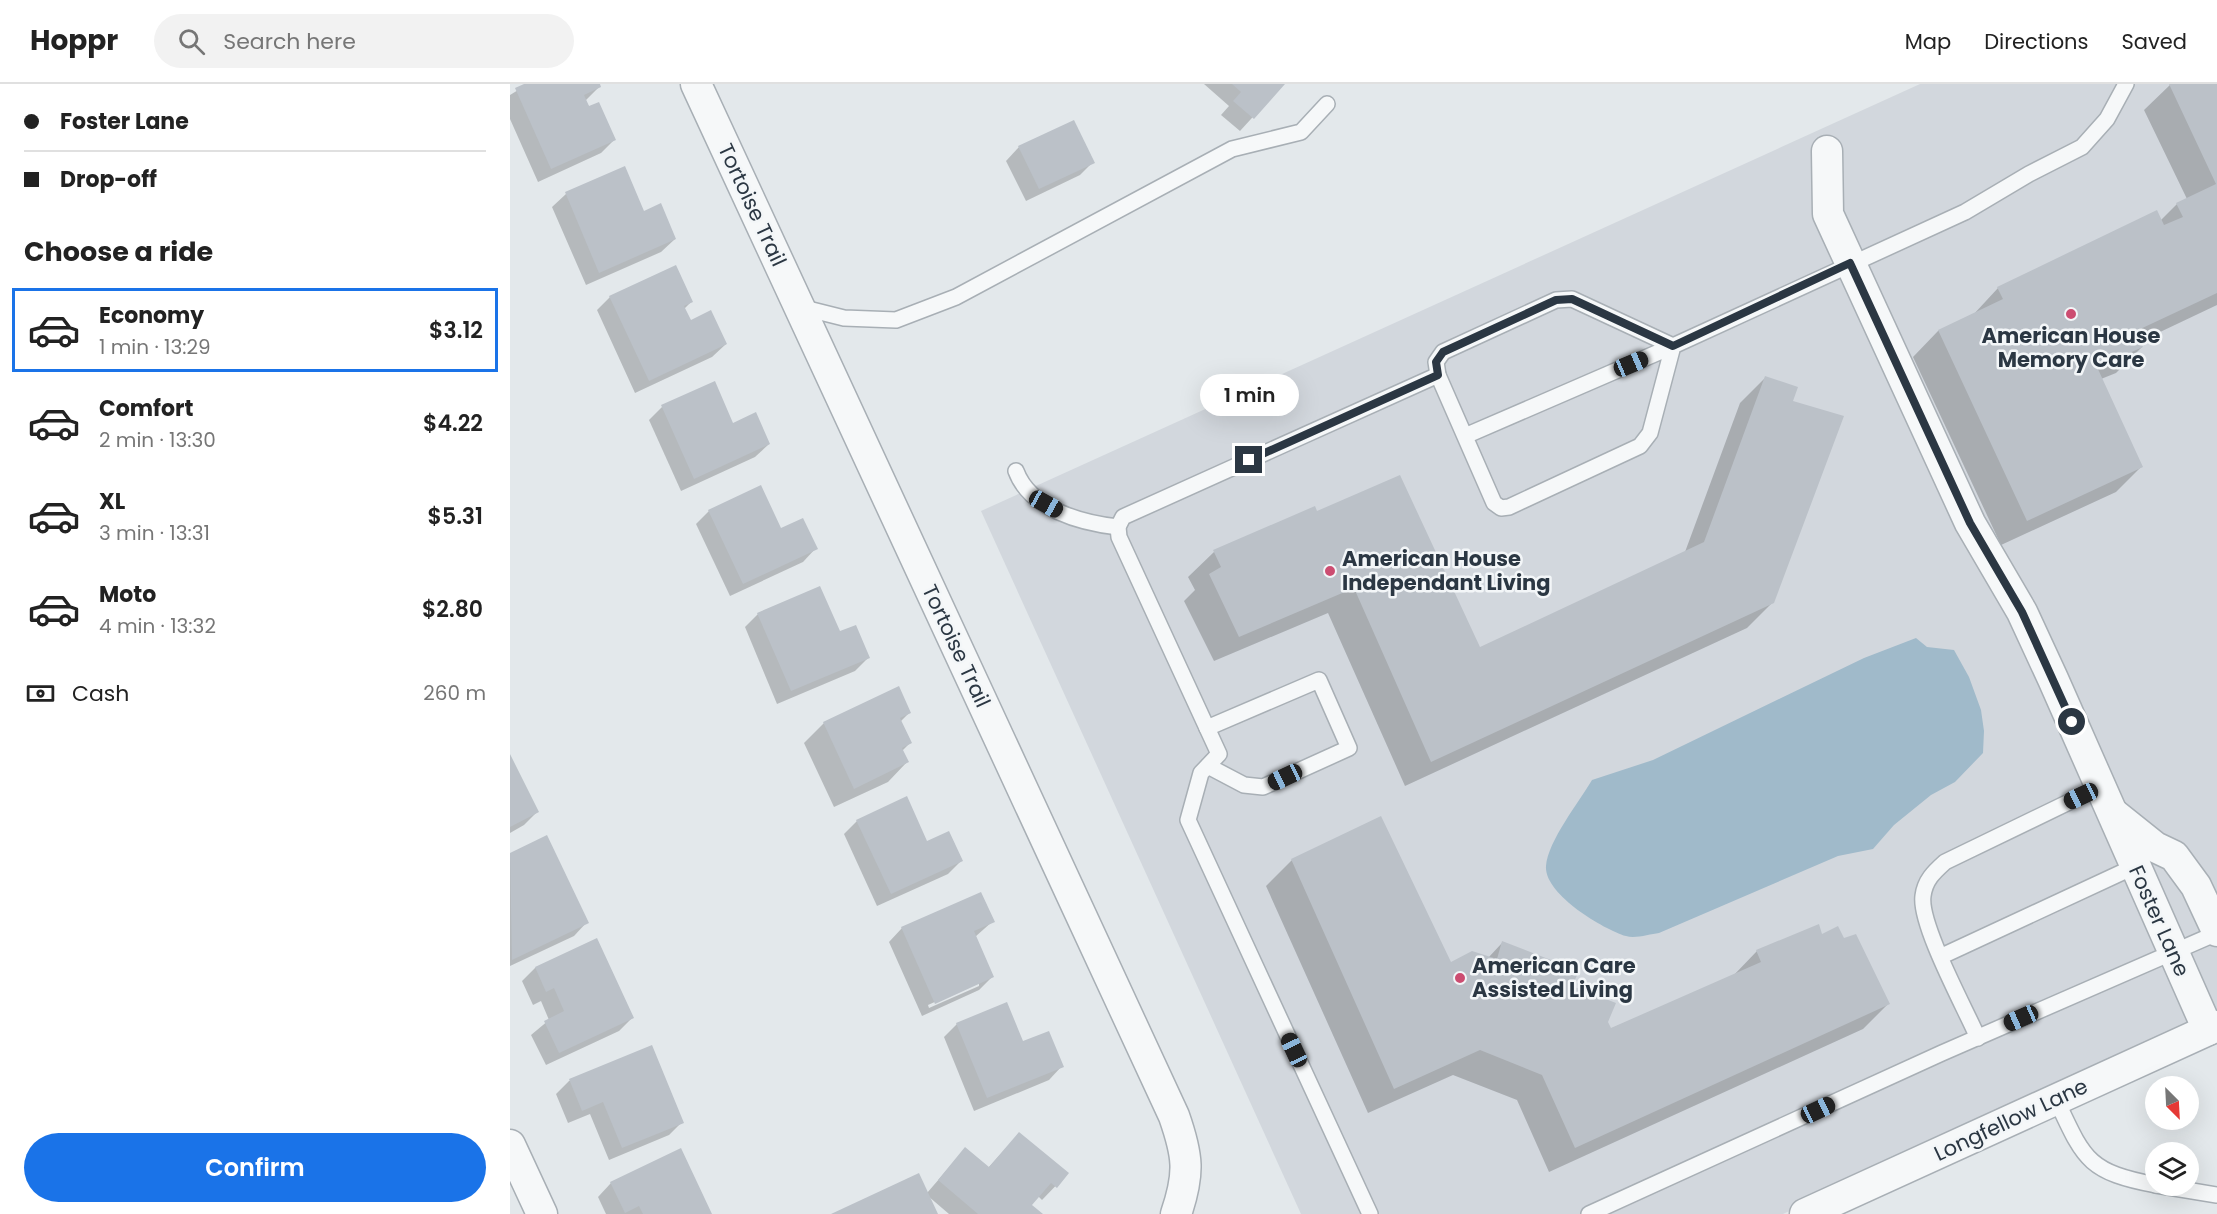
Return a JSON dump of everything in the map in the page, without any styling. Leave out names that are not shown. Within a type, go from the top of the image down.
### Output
[{"type":"street","name":"Tortoise Trail","points":[[696,84],[1173,1116],[1185,1149],[1185,1185],[1176,1214]]},
{"type":"street","name":"Foster Lane","points":[[1827,151],[1828,214],[1970,523],[2022,612],[2173,951],[2212,1028]]},
{"type":"street","name":"Foster Lane","points":[[2105,799],[2164,852],[2174,856],[2186,870],[2217,932]]},
{"type":"street","name":"Longfellow Lane","points":[[1806,1214],[2212,1028]]},
{"type":"street","points":[[510,1146],[542,1214]]},
{"type":"lane","points":[[1465,436],[1673,346],[1965,212],[2029,174],[2082,147],[2107,119],[2126,84]]},
{"type":"lane","points":[[800,307],[844,318],[896,320],[956,297],[1232,149],[1301,132],[1327,104]]},
{"type":"lane","points":[[1572,299],[1673,346],[1650,433],[1640,446],[1509,507],[1501,508],[1494,503],[1438,375],[1436,362],[1443,352],[1556,300],[1572,299]]},
{"type":"lane","points":[[1370,1214],[1188,820],[1201,773],[1219,754],[1119,537],[1118,527],[1123,516],[1438,375]]},
{"type":"lane","points":[[1016,471],[1020,483],[1034,498],[1057,511],[1096,524],[1118,527]]},
{"type":"lane","points":[[1207,728],[1319,680],[1349,748],[1263,787],[1244,785],[1208,766]]},
{"type":"lane","points":[[1978,1038],[1926,921],[1923,897],[1928,878],[1945,862],[2105,799]]},
{"type":"lane","points":[[1942,956],[2164,852]]},
{"type":"lane","points":[[1589,1214],[2217,932]]},
{"type":"lane","points":[[2056,1099],[2078,1146],[2098,1169],[2145,1182]]},
{"type":"lane","points":[[2199,1192],[2217,1195]]},
{"type":"shaded area","points":[[1920,84],[2217,84],[2217,1011],[1783,1214],[1301,1214],[981,511]]},
{"type":"water","points":[[1916,638],[1927,647],[1954,650],[1969,677],[1981,710],[1984,731],[1983,753],[1955,782],[1931,795],[1894,825],[1873,849],[1838,856],[1659,933],[1638,937],[1626,936],[1590,918],[1564,899],[1554,888],[1548,877],[1546,866],[1548,856],[1558,834],[1592,780],[1653,760],[1864,658]]},
{"type":"building","points":[[524,84],[600,84],[601,87],[584,95],[589,106],[599,102],[616,140],[551,169],[515,88]]},
{"type":"building","points":[[1232,84],[1285,84],[1254,119],[1233,101],[1241,92]]},
{"type":"building","name":"American House Memory Care","points":[[2169,84],[2217,84],[2217,293],[2136,331],[2143,347],[2097,367],[2143,467],[2027,521],[1938,330],[2003,299],[1997,287],[2157,210],[2164,225],[2183,217],[2176,203],[2216,184]]},
{"type":"building","points":[[1074,120],[1095,163],[1039,189],[1018,146]]},
{"type":"building","points":[[625,166],[644,211],[661,203],[676,239],[599,273],[565,192]]},
{"type":"building","points":[[676,265],[693,302],[684,306],[691,320],[711,310],[727,344],[649,381],[609,296]]},
{"type":"building","name":"American House Independant Living","points":[[1765,376],[1798,387],[1793,401],[1844,416],[1774,603],[1431,762],[1354,588],[1239,637],[1209,574],[1221,567],[1213,550],[1315,506],[1317,511],[1400,475],[1480,647],[1704,542]]},
{"type":"building","points":[[715,381],[733,423],[756,412],[770,444],[694,479],[661,405]]},
{"type":"building","points":[[761,485],[781,528],[803,518],[818,549],[743,584],[708,510]]},
{"type":"building","points":[[820,586],[840,631],[856,625],[870,658],[791,691],[757,613]]},
{"type":"building","points":[[899,686],[911,713],[900,718],[912,743],[902,748],[909,762],[854,789],[823,722]]},
{"type":"building","points":[[510,754],[539,812],[510,827]]},
{"type":"building","points":[[907,796],[927,841],[949,831],[963,861],[891,894],[856,820]]},
{"type":"building","name":"American Care Assisted Living","points":[[1381,816],[1451,962],[1472,951],[1497,959],[1502,941],[1579,971],[1572,986],[1616,1003],[1608,1022],[1611,1028],[1761,962],[1756,950],[1819,924],[1822,934],[1838,926],[1844,938],[1856,934],[1890,1004],[1575,1148],[1542,1075],[1480,1050],[1394,1089],[1291,859]]},
{"type":"building","points":[[547,835],[589,923],[512,960],[510,853]]},
{"type":"building","points":[[981,892],[995,922],[974,931],[994,977],[935,1004],[901,927]]},
{"type":"building","points":[[597,938],[634,1018],[559,1053],[544,1021],[564,1011],[554,988],[546,992],[535,967]]},
{"type":"building","points":[[1007,1002],[1023,1041],[1049,1031],[1064,1067],[987,1098],[956,1023]]},
{"type":"building","points":[[652,1045],[684,1123],[622,1148],[603,1102],[582,1111],[569,1079]]},
{"type":"building","points":[[1019,1132],[1069,1173],[1057,1188],[1051,1183],[1032,1205],[1043,1214],[978,1214],[938,1180],[965,1147],[989,1167]]},
{"type":"building","points":[[681,1148],[712,1214],[643,1214],[639,1206],[625,1213],[610,1182]]},
{"type":"building","points":[[919,1173],[938,1214],[831,1214]]},
{"type":"place","name":"American House Memory Care","points":[[2071,314]]},
{"type":"place","name":"American House Independant Living","points":[[1330,571]]},
{"type":"place","name":"American Care Assisted Living","points":[[1460,978]]},
{"type":"route","points":[[1249,460],[1438,375],[1436,362],[1443,352],[1556,300],[1572,299],[1673,346],[1850,263],[1970,523],[2022,612],[2072,722]]}]
